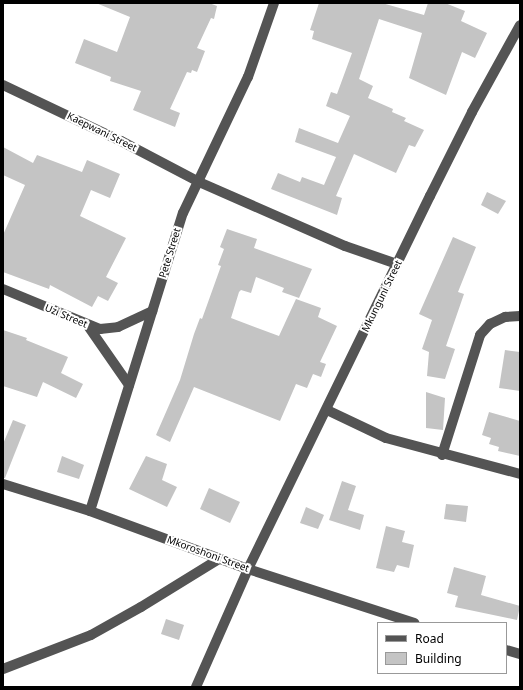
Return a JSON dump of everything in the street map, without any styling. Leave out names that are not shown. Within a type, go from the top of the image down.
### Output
[{"type":"street","name":"Pete Street","points":[[90,511],[183,213],[248,77],[274,3]]},
{"type":"street","name":"Mkunguni Street","points":[[196,687],[248,569],[397,264],[472,112],[520,25]]},
{"type":"street","name":"Kaepwani Street","points":[[3,84],[121,141],[198,182],[346,246],[397,264]]},
{"type":"street","name":"Uzi Street","points":[[3,289],[88,326],[100,329],[118,327],[152,311]]},
{"type":"street","points":[[442,455],[480,335],[490,324],[505,317],[520,316]]},
{"type":"street","points":[[88,326],[129,384]]},
{"type":"street","points":[[327,410],[386,438],[442,455],[520,474]]},
{"type":"street","name":"Mkoroshoni Street","points":[[3,484],[90,511],[248,569],[411,622]]},
{"type":"street","points":[[3,669],[91,635],[141,607],[220,559]]},
{"type":"street","points":[[507,650],[520,654]]},
{"type":"building","points":[[96,3],[209,3],[217,6],[214,19],[211,18],[197,48],[205,51],[197,72],[192,70],[191,73],[187,72],[170,109],[180,113],[175,127],[133,110],[141,91],[110,81],[111,77],[75,63],[84,39],[117,52],[130,17]]},
{"type":"building","points":[[319,3],[382,3],[424,15],[428,3],[445,3],[465,11],[461,21],[487,33],[475,58],[462,52],[446,95],[409,78],[422,33],[379,19],[359,79],[373,86],[368,98],[393,109],[392,112],[406,118],[404,121],[424,130],[415,147],[409,145],[396,173],[354,154],[336,196],[342,198],[337,215],[271,189],[278,173],[300,182],[302,177],[324,185],[336,157],[295,142],[299,128],[338,143],[350,116],[326,106],[331,92],[337,94],[352,53],[312,39],[314,31],[310,30]]},
{"type":"building","points":[[3,147],[33,163],[37,155],[82,172],[87,160],[120,174],[110,198],[91,190],[80,216],[126,238],[106,277],[118,283],[108,301],[98,296],[92,307],[50,285],[49,289],[3,272],[3,235],[25,185],[3,175]]},
{"type":"building","points":[[487,192],[506,201],[498,214],[481,205]]},
{"type":"building","points":[[227,229],[257,239],[254,248],[312,269],[299,298],[282,292],[284,288],[256,277],[251,293],[241,290],[239,292],[231,318],[279,336],[296,299],[321,308],[318,317],[337,326],[320,362],[326,364],[321,377],[313,374],[307,388],[296,384],[280,421],[194,387],[170,442],[156,435],[180,380],[194,334],[200,318],[202,319],[221,266],[218,265],[224,249],[220,247]]},
{"type":"building","points":[[453,237],[476,247],[458,292],[464,294],[446,346],[455,349],[445,379],[427,376],[429,352],[422,349],[432,320],[419,314]]},
{"type":"building","points":[[3,330],[27,338],[26,340],[68,357],[61,373],[83,384],[76,398],[43,382],[37,397],[3,386]]},
{"type":"building","points":[[505,350],[520,352],[520,391],[499,388]]},
{"type":"building","points":[[426,392],[445,398],[443,430],[426,428]]},
{"type":"building","points":[[489,412],[520,421],[520,456],[498,451],[499,447],[489,444],[491,438],[482,435]]},
{"type":"building","points":[[13,420],[26,425],[5,478],[3,478],[3,444]]},
{"type":"building","points":[[62,456],[84,465],[79,479],[57,472]]},
{"type":"building","points":[[146,456],[167,464],[162,480],[177,487],[167,507],[129,489]]},
{"type":"building","points":[[342,481],[356,486],[348,510],[364,515],[360,530],[329,520]]},
{"type":"building","points":[[209,488],[240,502],[230,523],[200,509]]},
{"type":"building","points":[[446,504],[468,506],[466,522],[444,519]]},
{"type":"building","points":[[306,507],[324,515],[318,529],[300,523]]},
{"type":"building","points":[[386,526],[405,531],[402,542],[414,545],[409,568],[397,565],[394,572],[376,568]]},
{"type":"building","points":[[454,567],[486,576],[481,595],[520,606],[517,620],[455,607],[458,596],[447,593]]},
{"type":"building","points":[[166,619],[184,625],[179,640],[161,634]]}]
